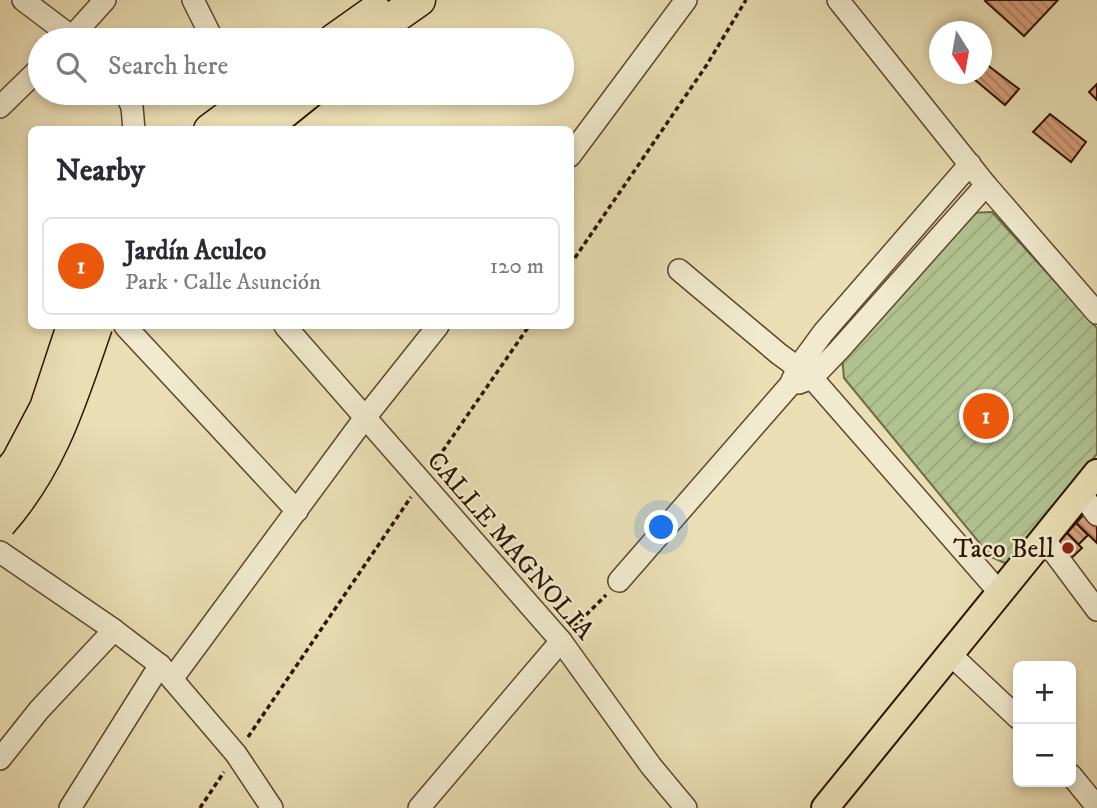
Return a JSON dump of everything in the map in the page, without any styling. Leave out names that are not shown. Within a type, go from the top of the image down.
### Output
[{"type":"highway","points":[[379,28],[419,0]]},
{"type":"highway","points":[[346,28],[372,1]]},
{"type":"highway","points":[[214,126],[236,105]]},
{"type":"highway","points":[[243,126],[271,105]]},
{"type":"highway","points":[[0,484],[18,461],[46,408],[72,329]]},
{"type":"highway","points":[[0,525],[36,476],[65,415],[94,329]]},
{"type":"main road","points":[[398,28],[436,0]]},
{"type":"main road","points":[[335,28],[372,1]]},
{"type":"main road","points":[[207,126],[234,105]]},
{"type":"main road","points":[[272,126],[297,105]]},
{"type":"main road","points":[[0,474],[14,453],[44,386],[64,329]]},
{"type":"main road","points":[[89,362],[92,329]]},
{"type":"main road","points":[[0,525],[37,482],[59,443],[102,329]]},
{"type":"main road","points":[[44,386],[60,381],[78,396]]},
{"type":"main road","points":[[825,808],[1089,483]]},
{"type":"street","points":[[23,0],[58,28]]},
{"type":"street","points":[[81,28],[105,0]]},
{"type":"street","points":[[193,0],[207,28]]},
{"type":"street","points":[[574,151],[686,0]]},
{"type":"street","points":[[838,0],[986,185],[1097,313]]},
{"type":"street","points":[[0,107],[28,80]]},
{"type":"street","points":[[131,105],[134,126]]},
{"type":"street","points":[[800,377],[824,333],[970,164]]},
{"type":"street","points":[[619,581],[800,377],[986,185]]},
{"type":"street","points":[[679,270],[800,377],[1000,593]]},
{"type":"street","points":[[128,329],[297,511]]},
{"type":"street","name":"CALLE MAGNOLIA","points":[[288,329],[561,641],[651,766],[686,808]]},
{"type":"street","points":[[70,808],[166,672],[297,511],[364,419],[436,329]]},
{"type":"street","points":[[1089,483],[1097,515]]},
{"type":"street","points":[[1044,539],[1097,610]]},
{"type":"street","points":[[0,552],[114,630],[166,672],[236,754],[272,808]]},
{"type":"street","points":[[0,759],[39,710],[114,630]]},
{"type":"street","points":[[419,808],[561,641]]},
{"type":"street","points":[[951,654],[1013,713]]},
{"type":"street","points":[[1076,781],[1097,807]]},
{"type":"path","points":[[574,259],[706,66],[746,0]]},
{"type":"path","points":[[427,474],[527,329]]},
{"type":"path","points":[[243,744],[414,493]]},
{"type":"path","points":[[561,641],[619,581]]},
{"type":"path","points":[[200,808],[225,770]]},
{"type":"green space","points":[[992,212],[1097,328],[1097,454],[1007,564],[991,557],[844,378],[842,357],[968,213]]},
{"type":"building","points":[[986,0],[1058,0],[1024,36]]},
{"type":"building","points":[[992,69],[1019,89],[1005,105],[980,84],[992,84]]},
{"type":"building","points":[[1097,84],[1097,100],[1089,92]]},
{"type":"building","points":[[1050,114],[1086,142],[1071,162],[1033,132]]},
{"type":"building","points":[[1084,514],[1097,525],[1097,543],[1076,523]]},
{"type":"building","points":[[1076,523],[1088,535],[1078,545],[1067,533]]},
{"type":"building","name":"Taco Bell","points":[[1067,533],[1082,548],[1066,563],[1054,548]]},
{"type":"place","name":"Jardín Aculco","points":[[986,416]]},
{"type":"place","name":"Taco Bell","points":[[1068,548]]}]
